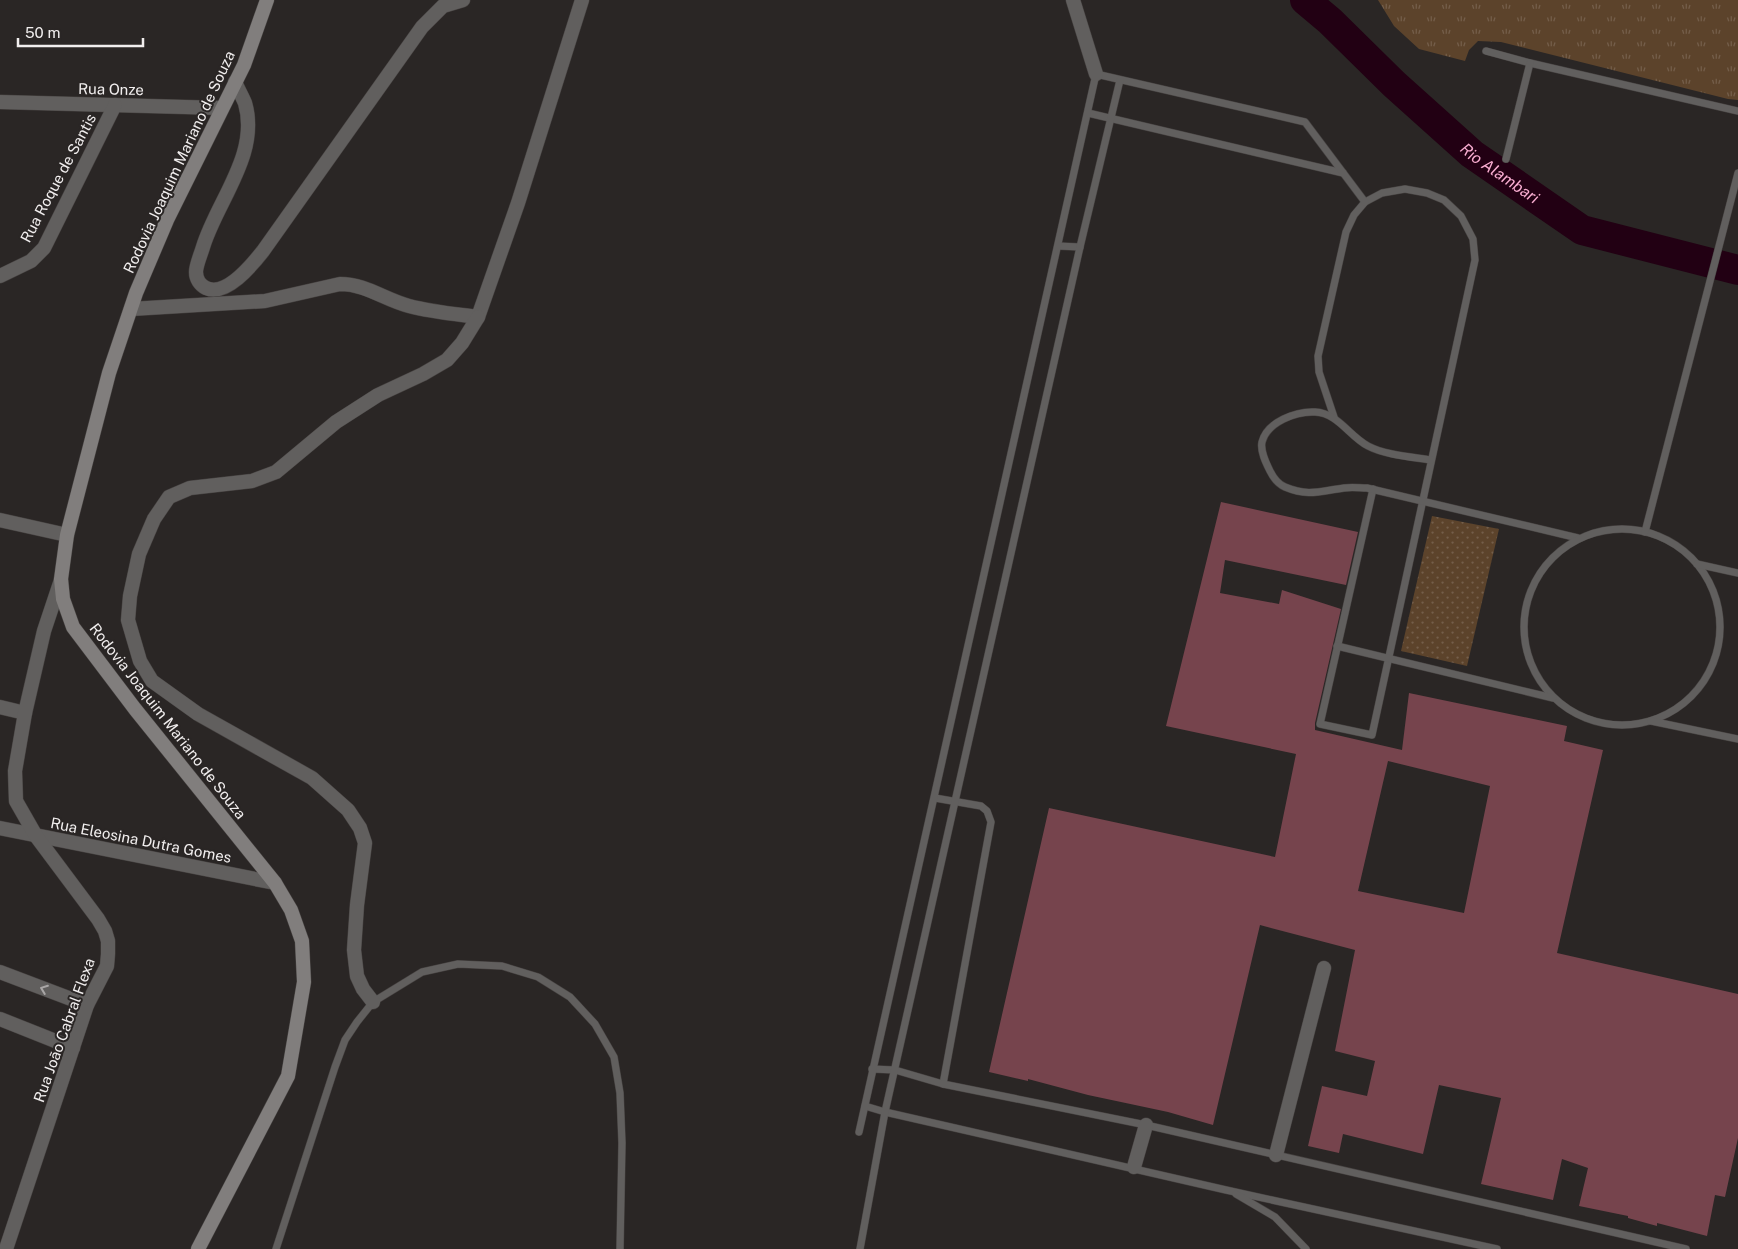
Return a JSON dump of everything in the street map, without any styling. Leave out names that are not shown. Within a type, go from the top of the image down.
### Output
[{"type":"main road","name":"Rodovia Joaquim Mariano de Souza","points":[[198,1249],[288,1076],[304,982],[302,941],[290,910],[275,883],[135,709],[74,627],[63,598],[61,579],[67,535],[109,373],[131,309],[167,220],[244,65],[267,0]]},
{"type":"street","points":[[235,82],[245,104],[248,127],[246,147],[236,175],[207,234],[196,272],[199,283],[212,290],[225,286],[247,272],[422,27],[443,6],[463,0]]},
{"type":"street","points":[[373,1002],[357,976],[354,950],[357,905],[365,844],[360,828],[348,810],[312,778],[198,714],[152,681],[140,661],[128,620],[130,596],[139,554],[154,519],[169,497],[190,488],[252,481],[276,472],[343,418],[378,395],[423,374],[447,360],[462,343],[478,317],[518,203],[582,0]]},
{"type":"street","points":[[1073,0],[1096,74]]},
{"type":"street","name":"Rua Onze","points":[[0,102],[222,108]]},
{"type":"street","name":"Rua Roque de Santis","points":[[0,276],[31,262],[44,248],[115,105]]},
{"type":"street","points":[[131,309],[265,301],[340,284],[349,284],[369,289],[407,306],[478,317]]},
{"type":"street","points":[[0,520],[67,535]]},
{"type":"street","name":"Rua João Cabral Flexa","points":[[6,1249],[87,1006],[106,966],[108,954],[105,931],[36,836],[16,801],[15,770],[25,713],[44,631],[61,579]]},
{"type":"street","points":[[0,707],[25,713]]},
{"type":"street","name":"Rua Eleosina Dutra Gomes","points":[[0,828],[275,883]]},
{"type":"street","points":[[1276,1155],[1324,968]]},
{"type":"street","points":[[0,972],[87,1006]]},
{"type":"street","points":[[0,1019],[73,1048]]},
{"type":"street","points":[[1134,1168],[1146,1125]]},
{"type":"lane","points":[[1486,51],[1738,111]]},
{"type":"lane","points":[[1506,159],[1530,63]]},
{"type":"lane","points":[[859,1132],[1096,74],[1305,122],[1365,202]]},
{"type":"lane","points":[[860,1249],[885,1112],[954,801],[1120,80]]},
{"type":"lane","points":[[1088,113],[1343,173]]},
{"type":"lane","points":[[1645,532],[1738,173]]},
{"type":"lane","points":[[1372,489],[1320,724],[1372,735],[1475,260],[1473,239],[1461,216],[1444,200],[1426,193],[1405,189],[1382,193],[1365,202],[1354,215],[1346,232],[1318,356],[1319,372],[1334,417],[1348,431],[1368,446],[1392,453],[1431,460]]},
{"type":"lane","points":[[1058,246],[1080,248]]},
{"type":"lane","points":[[1334,417],[1317,412],[1304,412],[1285,418],[1271,426],[1262,442],[1264,461],[1282,486],[1297,492],[1310,494],[1345,488],[1372,489],[1578,538]]},
{"type":"lane","points":[[1611,529],[1645,532],[1673,544],[1697,564],[1714,591],[1720,623],[1716,655],[1703,684],[1680,707],[1651,721],[1625,726],[1599,723],[1574,714],[1553,698],[1534,673],[1524,643],[1524,612],[1534,582],[1552,556],[1578,538],[1611,529]]},
{"type":"lane","points":[[1697,564],[1738,573]]},
{"type":"lane","points":[[1337,646],[1553,698]]},
{"type":"lane","points":[[1651,721],[1738,739]]},
{"type":"lane","points":[[935,798],[981,806],[987,811],[991,822],[943,1084]]},
{"type":"lane","points":[[276,1249],[334,1067],[345,1040],[373,1002],[422,972],[458,964],[502,966],[538,977],[570,997],[595,1024],[614,1057],[620,1093],[622,1143],[620,1249]]},
{"type":"lane","points":[[872,1069],[895,1070],[943,1084],[1146,1125],[1686,1249]]},
{"type":"lane","points":[[865,1106],[1226,1190],[1497,1249]]},
{"type":"lane","points":[[1226,1190],[1275,1217],[1306,1249]]},
{"type":"green space","points":[[1378,0],[1738,0],[1738,100],[1501,42],[1478,41],[1469,50],[1465,61],[1419,49],[1394,26]]},
{"type":"green space","points":[[1432,516],[1499,529],[1467,666],[1401,651]]},
{"type":"building","points":[[1221,502],[1358,532],[1346,585],[1225,560],[1220,593],[1279,604],[1282,590],[1341,609],[1315,730],[1402,750],[1409,693],[1567,726],[1564,741],[1603,750],[1557,953],[1738,994],[1738,1138],[1725,1197],[1715,1195],[1707,1236],[1657,1223],[1657,1226],[1628,1218],[1628,1216],[1579,1206],[1588,1168],[1562,1159],[1553,1200],[1481,1184],[1501,1098],[1439,1085],[1423,1154],[1343,1134],[1339,1153],[1308,1146],[1322,1086],[1367,1096],[1375,1061],[1335,1051],[1355,950],[1260,925],[1213,1125],[1168,1112],[1088,1095],[1028,1079],[1028,1081],[989,1072],[1049,808],[1275,857],[1296,754],[1166,726]],"holes":[[[1388,761],[1490,786],[1464,913],[1358,891]]]},
{"type":"waterway","name":"Rio Alambari","points":[[1305,0],[1330,21],[1394,84],[1472,154],[1582,230],[1738,270]]}]
